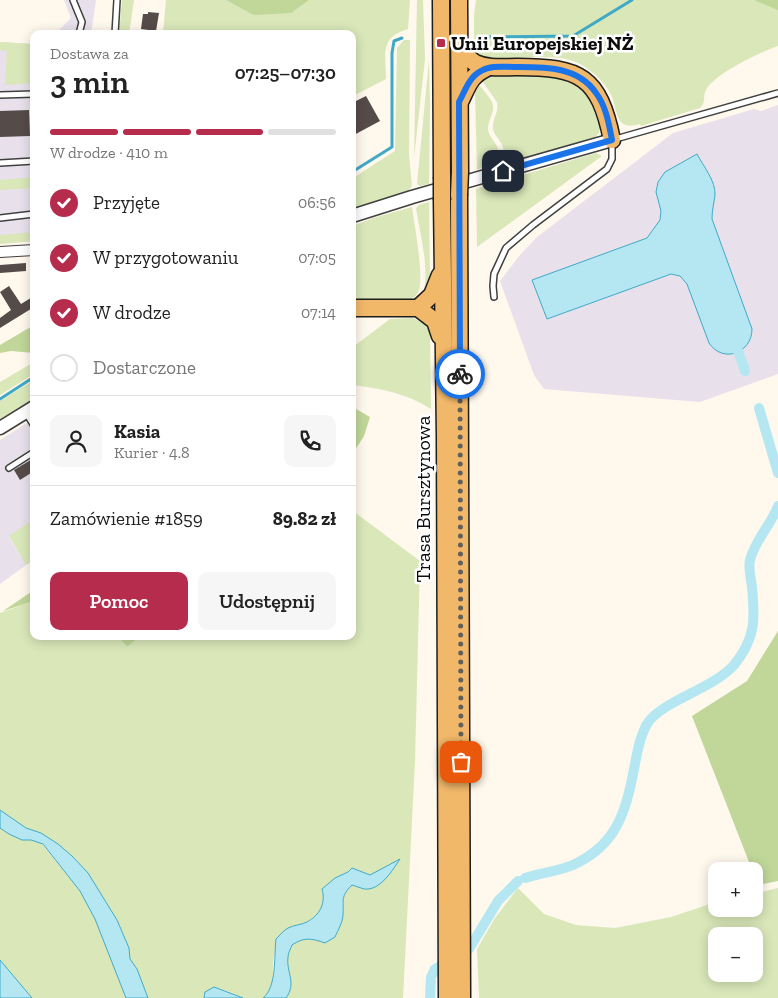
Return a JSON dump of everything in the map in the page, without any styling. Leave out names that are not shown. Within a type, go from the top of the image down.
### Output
[{"type":"main road","name":"Trasa Bursztynowa","points":[[441,0],[443,345],[452,437],[462,998]]},
{"type":"main road","name":"Trasa Bursztynowa","points":[[447,998],[452,437],[460,172],[459,0]]},
{"type":"main road","points":[[458,47],[474,62],[489,67],[539,67],[558,69],[575,75],[590,85],[602,102],[612,140]]},
{"type":"main road","points":[[459,102],[475,75],[489,67]]},
{"type":"main road","points":[[418,308],[432,294],[442,269]]},
{"type":"main road","points":[[356,308],[418,308],[435,321],[443,345]]},
{"type":"street","points":[[356,215],[612,140]]},
{"type":"street","points":[[0,252],[30,250]]},
{"type":"street","points":[[0,428],[30,410]]},
{"type":"lane","points":[[73,0],[82,22],[80,30]]},
{"type":"lane","points":[[115,30],[117,0]]},
{"type":"lane","points":[[494,297],[494,274],[506,248],[607,169],[612,159],[612,140],[778,93]]},
{"type":"lane","points":[[0,95],[30,94]]},
{"type":"lane","points":[[0,162],[30,161]]},
{"type":"lane","points":[[0,218],[30,214]]},
{"type":"lane","points":[[9,468],[30,455]]},
{"type":"shaded area","points":[[64,0],[96,0],[92,30],[59,30],[71,18]]},
{"type":"shaded area","points":[[0,42],[30,44],[30,241],[0,244]]},
{"type":"shaded area","points":[[778,105],[778,374],[700,402],[544,389],[534,375],[500,281],[520,255],[537,237],[673,133],[754,109],[761,111]]},
{"type":"shaded area","points":[[27,423],[30,426],[30,522],[9,537],[26,565],[0,584],[0,440]]},
{"type":"green space","points":[[122,0],[134,0],[130,30],[119,30]]},
{"type":"green space","points":[[166,0],[226,0],[253,15],[309,0],[410,0],[408,29],[392,37],[386,48],[386,79],[356,94],[356,30],[163,30]]},
{"type":"green space","points":[[226,0],[309,0],[291,13],[253,15]]},
{"type":"green space","points":[[417,0],[423,0],[425,59],[414,158]]},
{"type":"green space","points":[[447,0],[452,0],[453,173],[448,175]]},
{"type":"green space","points":[[476,0],[758,0],[778,9],[778,46],[749,58],[718,77],[706,90],[700,108],[641,126],[640,124],[632,126],[623,124],[619,119],[612,97],[603,82],[580,64],[553,57],[494,58],[474,52]]},
{"type":"green space","points":[[778,0],[778,10],[756,1]]},
{"type":"green space","points":[[404,40],[410,40],[409,155],[412,186],[406,193],[356,209],[356,176],[395,151],[397,48]]},
{"type":"green space","points":[[0,42],[30,44],[30,83],[5,85],[7,51],[0,50]]},
{"type":"green space","points":[[429,60],[429,184],[420,186],[417,184]]},
{"type":"green space","points":[[495,74],[544,75],[559,78],[573,84],[585,93],[594,105],[600,122],[599,132],[590,140],[490,169],[501,158],[504,150],[493,129],[497,102],[480,78]]},
{"type":"green space","points":[[478,86],[480,86],[492,102],[493,110],[488,129],[499,154],[477,170],[475,92]]},
{"type":"green space","points":[[596,153],[602,156],[477,247],[476,189]]},
{"type":"green space","points":[[30,177],[30,188],[0,190],[0,180]]},
{"type":"green space","points":[[429,202],[430,282],[422,297],[425,265],[416,208]]},
{"type":"green space","points":[[412,207],[420,264],[420,286],[418,293],[409,301],[356,301],[356,225]]},
{"type":"green space","points":[[30,232],[30,241],[0,244],[0,235]]},
{"type":"green space","points":[[413,318],[425,324],[430,330],[431,409],[394,392],[356,385],[356,345],[390,319]]},
{"type":"green space","points":[[30,327],[30,353],[11,351],[0,353],[0,345]]},
{"type":"green space","points":[[30,364],[30,376],[0,395],[0,382]]},
{"type":"green space","points":[[30,382],[30,402],[0,421],[0,401]]},
{"type":"green space","points":[[356,409],[370,417],[364,436],[356,448]]},
{"type":"green space","points":[[356,513],[420,561],[415,761],[403,998],[286,998],[290,987],[288,954],[292,945],[308,939],[325,943],[335,937],[342,920],[343,899],[348,889],[352,885],[365,890],[399,860],[370,875],[352,868],[335,878],[324,897],[322,907],[315,916],[306,923],[290,927],[281,941],[274,956],[272,983],[263,998],[243,998],[224,990],[205,992],[204,998],[148,998],[137,969],[130,959],[129,948],[117,920],[88,873],[72,856],[41,833],[26,828],[0,810],[0,613],[30,602],[30,640],[121,640],[127,647],[136,640],[356,640]]},
{"type":"green space","points":[[30,522],[30,562],[26,565],[9,536]]},
{"type":"green space","points":[[30,593],[30,602],[3,611]]},
{"type":"green space","points":[[778,631],[778,881],[763,884],[763,862],[749,862],[692,716],[747,681]]},
{"type":"green space","points":[[121,640],[136,640],[127,647]]},
{"type":"green space","points":[[0,828],[22,840],[31,840],[42,844],[80,891],[95,919],[126,998],[32,998],[0,960]]},
{"type":"green space","points":[[518,888],[544,914],[576,925],[615,928],[671,917],[708,905],[708,917],[763,917],[763,892],[778,888],[778,998],[479,998],[477,949],[495,918]]},
{"type":"water","points":[[697,154],[709,174],[715,190],[712,219],[752,329],[751,337],[742,350],[736,353],[722,353],[709,343],[687,284],[680,276],[671,274],[547,319],[532,280],[647,238],[660,220],[661,211],[656,192],[658,182],[665,172]]},
{"type":"water","points":[[0,810],[26,828],[41,833],[58,844],[88,873],[117,920],[129,948],[130,959],[137,969],[148,998],[126,998],[95,919],[80,891],[43,844],[31,840],[22,840],[0,828]]},
{"type":"water","points":[[400,859],[385,879],[375,887],[364,889],[352,885],[348,889],[343,899],[342,920],[335,937],[325,943],[308,939],[292,945],[288,957],[291,982],[289,993],[286,998],[263,998],[273,979],[276,939],[288,928],[307,922],[319,912],[323,899],[322,889],[335,878],[352,868],[370,875]]},
{"type":"water","points":[[0,960],[32,998],[0,998]]},
{"type":"water","points":[[214,987],[243,998],[204,998],[205,992]]},
{"type":"building","points":[[148,12],[159,13],[156,30],[141,29],[143,14],[148,14]]},
{"type":"building","points":[[366,96],[380,121],[356,134],[356,101]]},
{"type":"building","points":[[29,110],[30,136],[0,137],[0,111]]},
{"type":"building","points":[[26,263],[26,271],[0,273],[0,265]]},
{"type":"building","points":[[9,286],[21,304],[30,298],[30,309],[0,328],[0,318],[11,310],[0,292]]},
{"type":"building","points":[[30,460],[30,474],[20,480],[14,470]]},
{"type":"waterway","points":[[489,37],[573,36],[632,0]]},
{"type":"waterway","points":[[356,170],[392,147],[392,53],[394,41],[402,38]]},
{"type":"waterway","points":[[738,351],[745,371]]},
{"type":"waterway","points":[[0,399],[30,380]]},
{"type":"waterway","points":[[759,408],[778,473]]},
{"type":"waterway","points":[[525,878],[573,865],[598,850],[614,830],[625,807],[639,744],[647,724],[664,708],[725,673],[741,655],[747,646],[753,619],[753,598],[749,570],[750,560],[778,506]]},
{"type":"waterway","points":[[430,998],[431,977],[435,969],[469,949],[498,901],[518,881]]},
{"type":"way so far","points":[[460,374],[461,762]]},
{"type":"place","name":"Unii Europejskiej NŻ","points":[[441,43]]},
{"type":"route","points":[[460,374],[459,102],[475,75],[489,67],[558,69],[575,75],[590,85],[602,102],[612,140],[503,171]]}]
